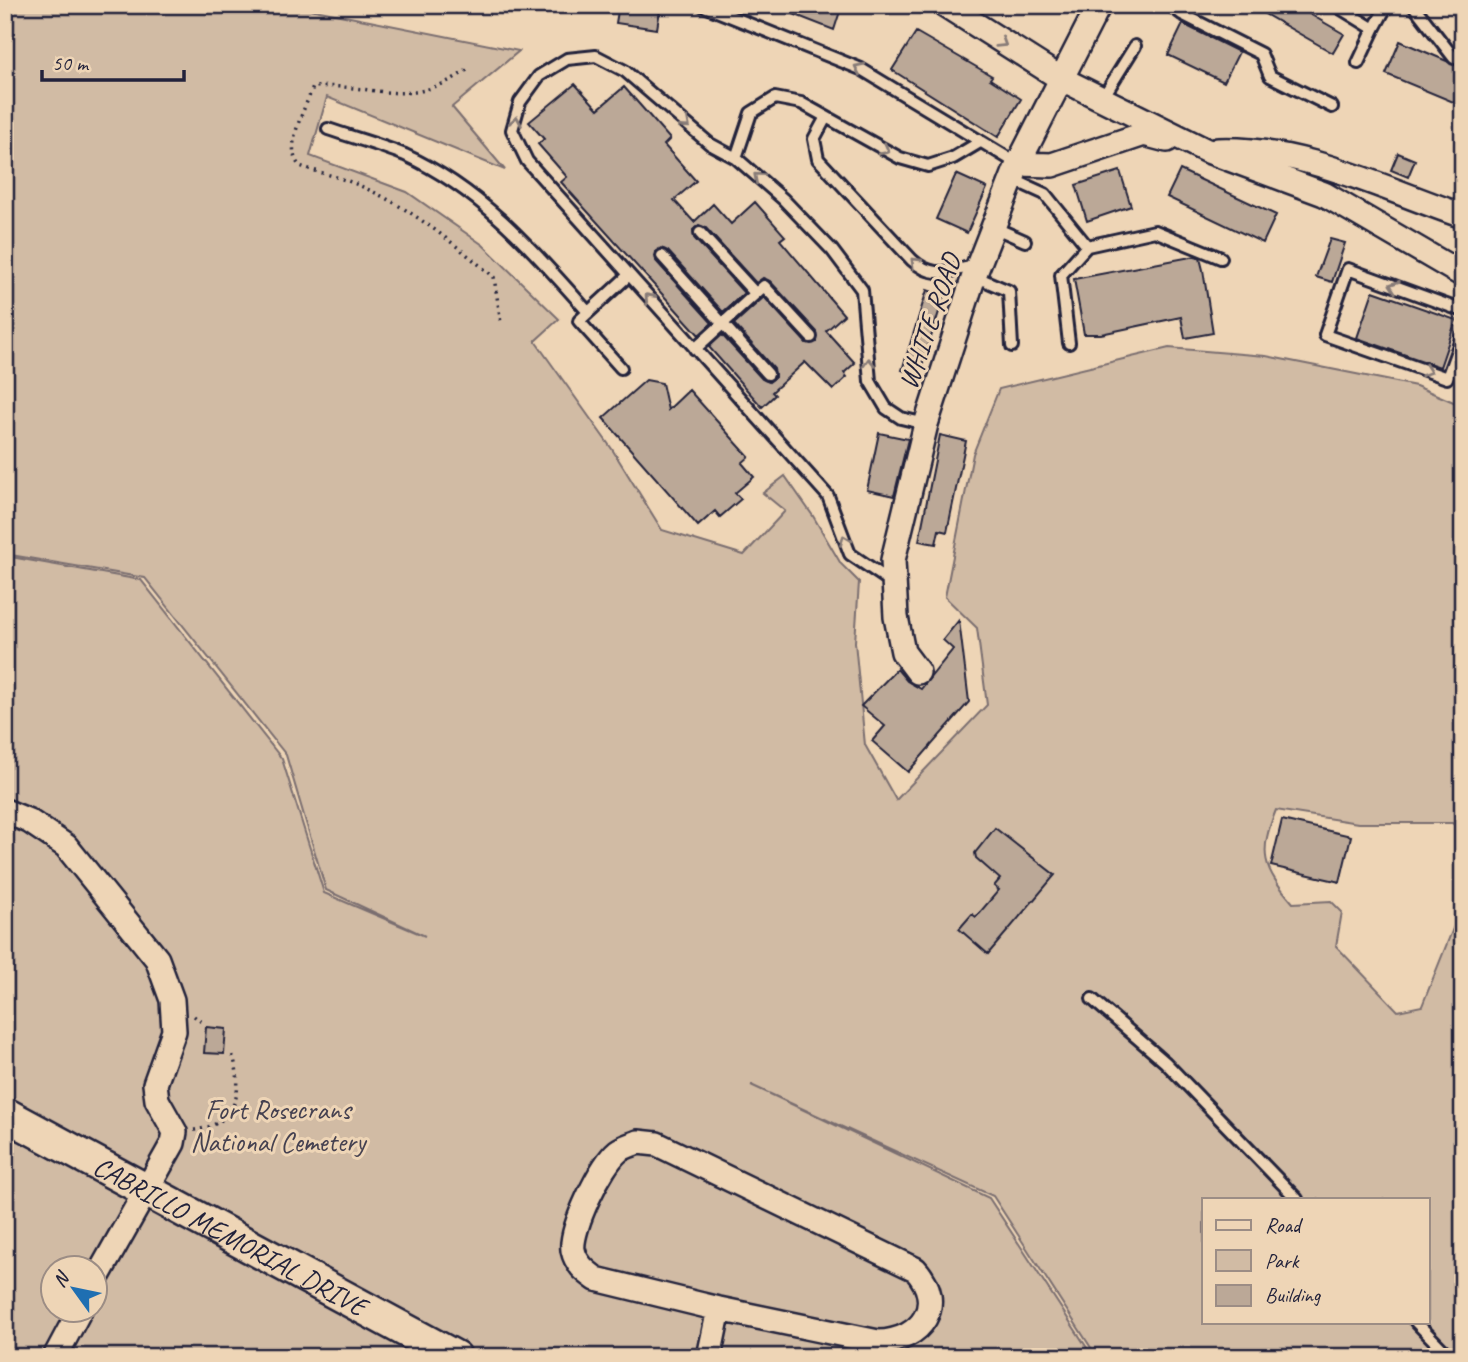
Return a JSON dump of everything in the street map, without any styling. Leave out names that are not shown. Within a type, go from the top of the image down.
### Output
[{"type":"main road","name":"CABRILLO MEMORIAL DRIVE","points":[[5,1114],[455,1357]]},
{"type":"street","points":[[945,5],[1060,78],[1205,150],[1254,149],[1308,161],[1463,216]]},
{"type":"street","name":"WHITE ROAD","points":[[918,672],[903,652],[893,560],[926,424],[976,271],[1015,172],[1060,78],[1100,5]]},
{"type":"street","points":[[1015,172],[1052,165],[1144,134],[1205,150],[1324,194],[1463,275]]},
{"type":"street","points":[[5,811],[29,821],[66,846],[157,959],[172,1000],[174,1031],[155,1084],[158,1100],[175,1132],[173,1143],[108,1258]]},
{"type":"street","points":[[638,1142],[657,1143],[902,1261],[923,1279],[928,1295],[927,1312],[918,1331],[899,1342],[878,1342],[719,1309],[596,1279],[581,1269],[573,1248],[576,1226],[604,1166],[619,1149],[638,1142]]},
{"type":"street","points":[[709,1357],[719,1309]]},
{"type":"street","points":[[55,1357],[73,1324]]},
{"type":"lane","points":[[702,5],[861,69],[980,142],[1045,194],[1087,246]]},
{"type":"lane","points":[[1170,5],[1182,14],[1261,54],[1270,76],[1332,107]]},
{"type":"lane","points":[[1335,5],[1374,29]]},
{"type":"lane","points":[[1358,63],[1387,5]]},
{"type":"lane","points":[[1413,5],[1454,58]]},
{"type":"lane","points":[[1102,99],[1135,46]]},
{"type":"lane","points":[[894,584],[850,554],[828,496],[527,161],[512,130],[520,102],[539,76],[567,59],[596,56],[625,71],[710,144],[736,158],[803,219],[832,250],[862,290],[870,381],[886,408],[901,418],[926,424]]},
{"type":"lane","points":[[736,158],[751,113],[775,98],[800,103],[900,158],[928,166],[953,158],[980,142]]},
{"type":"lane","points":[[826,117],[814,139],[818,159],[925,272],[937,274],[976,271],[1009,291],[1012,346]]},
{"type":"lane","points":[[328,130],[405,155],[451,180],[528,244],[589,312]]},
{"type":"lane","points":[[993,227],[1025,241]]},
{"type":"lane","points":[[1069,343],[1061,275],[1087,246],[1155,231],[1221,258]]},
{"type":"lane","points":[[700,233],[755,293]]},
{"type":"lane","points":[[662,256],[768,374]]},
{"type":"lane","points":[[1461,306],[1348,269],[1325,335],[1447,378],[1463,334]]},
{"type":"lane","points":[[621,368],[579,321],[629,275]]},
{"type":"lane","points":[[695,349],[764,286],[811,337]]},
{"type":"lane","points":[[1092,999],[1165,1062],[1296,1198]]},
{"type":"lane","points":[[1418,1324],[1450,1357]]},
{"type":"path","points":[[467,70],[445,85],[419,93],[379,93],[313,87],[292,146],[295,161],[300,166],[354,183],[393,203],[451,241],[494,277],[501,323]]},
{"type":"path","points":[[175,1132],[206,1128],[219,1122],[234,1105],[239,1073],[231,1051]]},
{"type":"green space","name":"Fort Rosecrans National Cemetery","points":[[5,5],[290,5],[519,51],[452,107],[505,170],[327,97],[310,156],[407,192],[483,245],[559,319],[535,341],[612,449],[662,530],[744,555],[785,511],[763,493],[785,476],[813,516],[841,564],[859,582],[855,642],[865,745],[896,800],[987,705],[977,628],[945,597],[973,454],[999,389],[1169,348],[1266,356],[1416,386],[1463,406],[1463,829],[1452,823],[1358,823],[1276,810],[1267,838],[1266,860],[1275,880],[1293,903],[1331,901],[1342,912],[1336,946],[1398,1011],[1422,1006],[1454,926],[1463,915],[1463,1357],[1097,1357],[993,1196],[751,1085],[989,1198],[1093,1357],[5,1357],[5,556],[141,580],[282,759],[324,893],[425,936],[326,890],[286,755],[145,578],[5,554]]},
{"type":"building","points":[[619,5],[660,10],[657,29],[616,23]]},
{"type":"building","points":[[770,5],[842,5],[834,30]]},
{"type":"building","points":[[1249,5],[1294,5],[1344,34],[1333,53]]},
{"type":"building","points":[[1183,24],[1239,52],[1224,82],[1168,55]]},
{"type":"building","points":[[916,32],[992,76],[990,79],[1021,99],[998,137],[892,70]]},
{"type":"building","points":[[1400,41],[1463,68],[1463,106],[1386,74]]},
{"type":"building","points":[[575,84],[598,109],[624,87],[670,139],[664,145],[696,181],[674,200],[694,222],[713,204],[731,224],[755,202],[785,236],[780,240],[844,315],[826,331],[855,363],[844,373],[847,377],[833,390],[805,362],[772,392],[775,395],[762,407],[709,347],[722,335],[762,379],[769,382],[775,377],[774,369],[734,324],[764,297],[806,343],[817,342],[817,332],[770,281],[763,278],[756,283],[706,228],[699,225],[693,230],[694,238],[744,293],[723,312],[668,251],[661,248],[656,251],[656,261],[712,323],[699,335],[561,182],[567,177],[538,144],[544,139],[529,122]]},
{"type":"building","points":[[1398,153],[1415,160],[1408,177],[1391,170]]},
{"type":"building","points":[[1180,170],[1276,215],[1263,243],[1167,197]]},
{"type":"building","points":[[1120,171],[1131,206],[1087,221],[1076,185]]},
{"type":"building","points":[[956,174],[987,188],[967,233],[936,219]]},
{"type":"building","points":[[1330,239],[1345,243],[1332,282],[1316,277]]},
{"type":"building","points":[[1196,256],[1200,258],[1203,270],[1213,333],[1185,338],[1181,317],[1101,334],[1084,334],[1074,279]]},
{"type":"building","points":[[927,290],[944,296],[919,375],[902,370]]},
{"type":"building","points":[[1373,291],[1456,320],[1440,367],[1357,338]]},
{"type":"building","points":[[646,380],[662,383],[668,410],[689,390],[749,457],[742,463],[754,477],[735,493],[741,499],[720,517],[715,511],[698,526],[603,418]]},
{"type":"building","points":[[879,433],[908,439],[894,496],[867,490]]},
{"type":"building","points":[[940,435],[966,441],[947,532],[939,530],[936,544],[919,541]]},
{"type":"building","points":[[959,620],[969,702],[908,772],[872,741],[885,726],[861,706],[897,669],[907,681],[921,689],[953,649],[943,640]]},
{"type":"building","points":[[1282,820],[1351,836],[1340,882],[1271,866]]},
{"type":"building","points":[[995,828],[1055,875],[988,954],[959,929],[972,914],[976,917],[999,890],[994,886],[1000,879],[976,858],[975,853]]},
{"type":"building","points":[[206,1027],[226,1029],[224,1054],[204,1053]]}]
